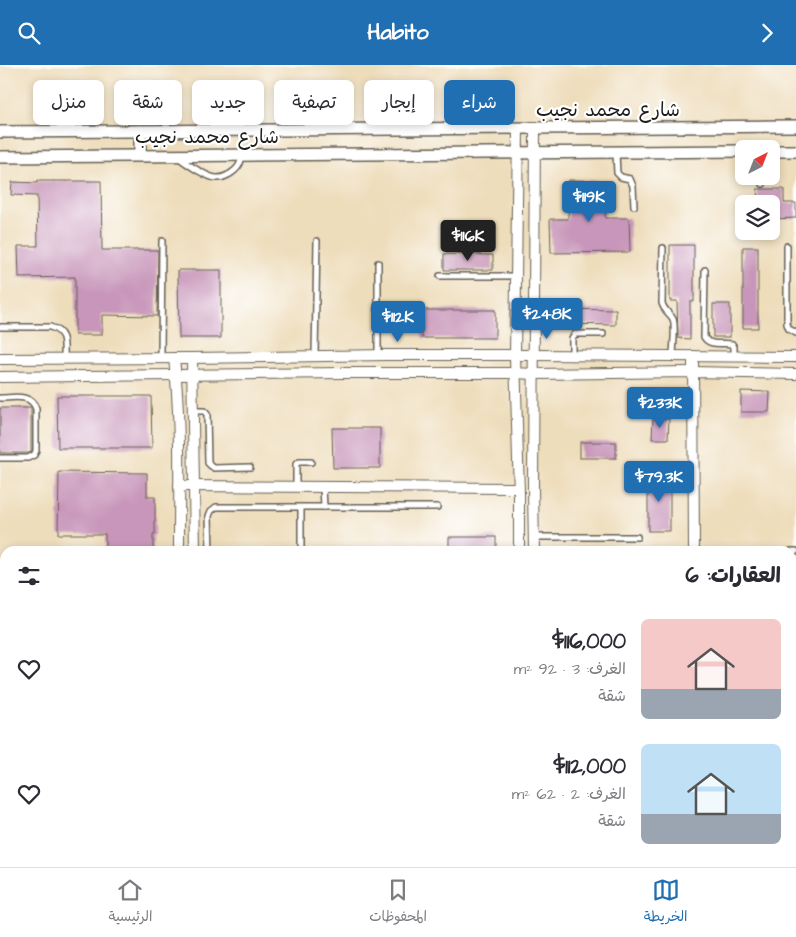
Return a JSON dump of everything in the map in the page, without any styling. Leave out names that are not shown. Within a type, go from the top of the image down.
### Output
[{"type":"street","name":"شارع محمد نجيب","points":[[0,132],[796,126]]},
{"type":"street","points":[[518,128],[515,373],[519,488],[519,546]]},
{"type":"street","points":[[534,546],[535,128]]},
{"type":"street","points":[[140,131],[140,155]]},
{"type":"street","name":"شارع محمد نجيب","points":[[0,157],[735,151]]},
{"type":"street","points":[[780,151],[796,151]]},
{"type":"street","points":[[382,355],[385,373]]},
{"type":"street","points":[[0,359],[382,355],[796,357]]},
{"type":"street","points":[[693,356],[694,546]]},
{"type":"street","points":[[174,358],[179,486],[179,546]]},
{"type":"street","points":[[192,358],[195,546]]},
{"type":"street","points":[[0,377],[385,373],[692,372],[796,374]]},
{"type":"street","points":[[179,486],[519,488]]},
{"type":"street","points":[[178,533],[195,533]]},
{"type":"street","points":[[518,537],[534,537]]},
{"type":"lane","points":[[616,152],[617,173],[620,177],[630,179],[634,207]]},
{"type":"lane","points":[[174,155],[210,177],[218,179],[237,169],[242,155]]},
{"type":"lane","points":[[161,358],[162,241]]},
{"type":"lane","points":[[315,356],[317,241]]},
{"type":"lane","points":[[787,246],[787,324],[789,329],[796,333]]},
{"type":"lane","points":[[663,248],[662,303],[674,321],[673,356]]},
{"type":"lane","points":[[378,263],[382,355]]},
{"type":"lane","points":[[705,270],[704,337],[707,342],[711,343],[732,344],[734,356]]},
{"type":"lane","points":[[440,276],[516,276]]},
{"type":"lane","points":[[0,327],[55,328],[64,340],[64,359]]},
{"type":"lane","points":[[572,355],[572,338],[575,334],[603,334]]},
{"type":"lane","points":[[0,397],[25,398],[32,401],[36,409],[36,451],[34,455],[28,458],[0,458]]},
{"type":"lane","points":[[193,411],[204,411],[207,414],[208,463],[210,465],[214,468],[250,467]]},
{"type":"lane","points":[[296,486],[296,464],[311,462]]},
{"type":"lane","points":[[323,487],[324,507]]},
{"type":"lane","points":[[210,546],[209,513],[216,507],[437,507]]},
{"type":"lane","points":[[301,507],[301,546]]},
{"type":"lane","points":[[534,537],[637,537]]},
{"type":"building","points":[[569,180],[606,181],[605,218],[629,218],[630,252],[551,253],[550,219],[568,219]]},
{"type":"building","points":[[37,181],[101,181],[102,250],[158,250],[157,316],[102,315],[102,335],[75,335],[75,277],[19,278],[18,246],[38,246],[37,196],[11,195],[12,182],[37,183]]},
{"type":"building","points":[[757,189],[784,189],[784,203],[796,203],[796,218],[780,219],[780,195],[757,195]]},
{"type":"building","points":[[670,245],[694,245],[694,301],[690,301],[690,339],[678,338],[677,301],[670,301]]},
{"type":"building","points":[[743,247],[758,247],[758,328],[743,328]]},
{"type":"building","points":[[444,254],[493,255],[493,270],[444,270]]},
{"type":"building","points":[[178,270],[221,270],[221,338],[179,338]]},
{"type":"building","points":[[713,304],[730,304],[730,337],[713,337]]},
{"type":"building","points":[[557,309],[616,310],[616,325],[557,324]]},
{"type":"building","points":[[422,310],[495,310],[495,338],[422,338]]},
{"type":"building","points":[[741,391],[770,392],[769,412],[741,412]]},
{"type":"building","points":[[57,396],[151,396],[152,448],[58,448]]},
{"type":"building","points":[[0,408],[31,408],[31,452],[0,453]]},
{"type":"building","points":[[653,418],[669,419],[668,439],[652,439]]},
{"type":"building","points":[[332,428],[380,428],[380,468],[333,468]]},
{"type":"building","points":[[580,442],[616,442],[616,458],[580,458]]},
{"type":"building","points":[[59,472],[147,473],[147,497],[155,497],[155,535],[153,535],[153,546],[105,546],[105,534],[58,534]]},
{"type":"building","points":[[648,476],[670,476],[670,531],[648,531]]},
{"type":"building","points":[[449,537],[496,537],[496,546],[449,546]]}]
